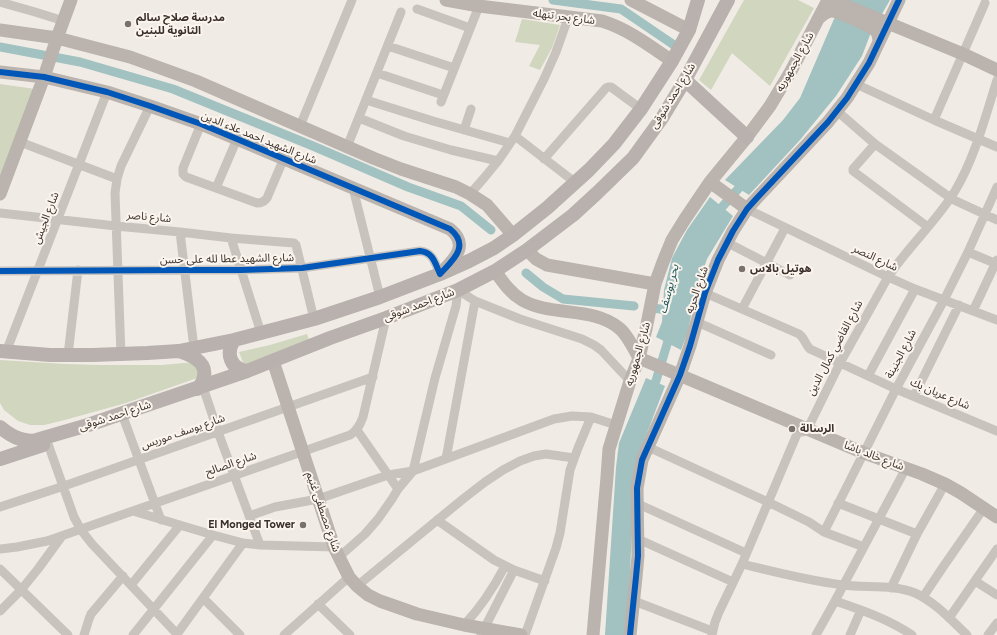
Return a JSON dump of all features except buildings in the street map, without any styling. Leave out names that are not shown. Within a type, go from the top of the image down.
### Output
[{"type":"main road","name":"شارع احمد شوقى","points":[[3,352],[50,355],[121,355],[179,351],[234,340],[314,319],[380,297],[469,261],[494,248],[547,208],[576,182],[614,144],[641,109],[672,61],[689,30],[698,0]]},
{"type":"main road","name":"شارع احمد شوقى","points":[[0,427],[16,438],[33,441],[122,414],[247,371],[330,338],[386,318],[458,290],[495,271],[527,250],[573,215],[632,158],[662,118],[728,2]]},
{"type":"main road","points":[[685,80],[746,137]]},
{"type":"main road","points":[[614,144],[616,151],[620,156],[626,159],[632,158]]},
{"type":"main road","points":[[602,157],[609,158],[615,162],[617,174]]},
{"type":"main road","points":[[234,340],[230,348],[230,357],[232,362],[238,368],[247,371]]},
{"type":"main road","points":[[179,351],[196,359],[202,365],[205,374],[200,388]]},
{"type":"main road","points":[[0,416],[12,429],[24,433],[64,432]]},
{"type":"main road","points":[[0,459],[48,444],[57,439],[64,432]]},
{"type":"street","points":[[0,194],[46,72],[71,0]]},
{"type":"street","points":[[300,126],[352,0]]},
{"type":"street","name":"شارع بحر تنهله","points":[[446,0],[568,18],[602,21],[629,32],[672,61]]},
{"type":"street","points":[[631,0],[689,30]]},
{"type":"street","name":"شارع الجمهوريه","points":[[593,635],[608,477],[609,449],[630,381],[639,358],[655,284],[672,240],[685,218],[710,182],[770,106],[792,71],[828,0]]},
{"type":"street","points":[[832,0],[963,54],[997,70]]},
{"type":"street","name":"شارع الحريه","points":[[630,635],[638,539],[636,503],[638,474],[642,460],[680,375],[705,293],[726,242],[747,209],[756,198],[837,111],[869,62],[899,0]]},
{"type":"street","points":[[0,2],[64,21]]},
{"type":"street","points":[[934,120],[985,3]]},
{"type":"street","points":[[377,73],[442,99],[479,6]]},
{"type":"street","points":[[417,9],[470,28]]},
{"type":"street","points":[[347,147],[401,12]]},
{"type":"street","points":[[818,20],[822,14],[834,12],[874,29],[878,34],[879,42]]},
{"type":"street","points":[[470,194],[498,161],[513,140],[544,79],[556,52],[568,18]]},
{"type":"street","points":[[0,30],[55,44],[130,57],[196,81],[347,147],[402,169],[456,187],[487,205],[513,235]]},
{"type":"street","points":[[388,46],[454,68]]},
{"type":"street","name":"شارع الشهيد احمد علاء الدين","points":[[0,72],[46,72],[150,106],[201,124],[284,158],[450,230],[454,233],[459,242],[458,252],[440,274]]},
{"type":"street","name":"شارع القاضي كمال الدين","points":[[712,633],[719,612],[742,564],[797,433],[807,430],[840,363],[888,277],[956,190],[970,162],[979,139],[997,80]]},
{"type":"street","points":[[856,84],[934,120],[997,146]]},
{"type":"street","points":[[544,158],[606,88],[611,87],[641,109]]},
{"type":"street","name":"شارع الجيش","points":[[3,352],[38,270],[107,92]]},
{"type":"street","points":[[366,100],[464,130],[513,140],[544,158],[576,182]]},
{"type":"street","points":[[121,355],[115,193],[121,166],[150,106]]},
{"type":"street","points":[[464,130],[471,109]]},
{"type":"street","points":[[837,111],[875,144],[951,198],[997,220]]},
{"type":"street","points":[[359,118],[411,138],[450,150],[498,161]]},
{"type":"street","points":[[201,124],[182,171],[186,177],[257,203],[262,202],[267,198],[284,158]]},
{"type":"street","points":[[216,188],[237,139]]},
{"type":"street","points":[[20,142],[117,179]]},
{"type":"street","points":[[875,144],[853,171],[928,227]]},
{"type":"street","points":[[710,182],[747,209]]},
{"type":"street","name":"شارع الجنينة","points":[[824,532],[896,389],[944,300],[968,252],[997,187]]},
{"type":"street","points":[[353,188],[380,297]]},
{"type":"street","name":"شارع النصر","points":[[747,209],[915,289],[997,320]]},
{"type":"street","name":"شارع ناصر","points":[[0,213],[295,244],[302,268]]},
{"type":"street","points":[[742,309],[785,228]]},
{"type":"street","points":[[180,232],[186,270],[194,348]]},
{"type":"street","points":[[231,238],[261,333]]},
{"type":"street","points":[[726,242],[790,275]]},
{"type":"street","points":[[527,250],[536,259],[547,265],[655,284]]},
{"type":"street","name":"شارع الشهيد عطا لله على حسن","points":[[0,271],[241,270],[302,268],[424,251],[431,255],[434,259],[440,274]]},
{"type":"street","points":[[968,252],[996,262],[973,311]]},
{"type":"street","points":[[302,268],[314,319]]},
{"type":"street","points":[[68,355],[78,270]]},
{"type":"street","points":[[495,271],[511,292],[522,300],[535,306],[594,316],[613,323],[621,329],[639,358]]},
{"type":"street","points":[[868,376],[915,289]]},
{"type":"street","points":[[133,511],[243,543],[336,552],[357,542],[378,519],[398,489],[413,471],[435,378],[456,306],[458,290],[475,301],[520,319],[582,339],[594,345],[601,350],[630,381]]},
{"type":"street","name":"شارع عريان بك","points":[[705,293],[799,334],[803,337],[810,349],[896,389],[997,430]]},
{"type":"street","points":[[446,459],[475,301]]},
{"type":"street","points":[[914,396],[959,306]]},
{"type":"street","points":[[386,318],[363,417],[357,430],[398,489]]},
{"type":"street","points":[[697,322],[771,355]]},
{"type":"street","name":"شارع خالد باشا","points":[[639,358],[807,430],[945,484],[993,512]]},
{"type":"street","name":"شارع مصطفى غنيم","points":[[273,361],[336,552],[353,582],[368,595],[398,608],[464,625],[482,632],[522,635]]},
{"type":"street","name":"شارع يوسف موريس","points":[[0,507],[139,460],[373,377]]},
{"type":"street","points":[[200,388],[235,476],[260,545]]},
{"type":"street","points":[[122,414],[161,520]]},
{"type":"street","points":[[249,516],[275,507],[318,498],[388,475],[413,471],[554,419],[572,416],[591,417],[616,425]]},
{"type":"street","points":[[525,635],[556,548],[574,458],[591,417]]},
{"type":"street","name":"شارع الصالح","points":[[0,549],[32,545],[81,530],[350,435],[357,430]]},
{"type":"street","points":[[48,444],[74,517],[81,530],[92,544],[178,635],[243,543]]},
{"type":"street","points":[[648,447],[768,502],[809,522],[824,532],[864,547]]},
{"type":"street","points":[[284,635],[318,604],[353,582],[503,470],[520,461],[534,456],[546,454],[574,458]]},
{"type":"street","points":[[816,635],[906,468]]},
{"type":"street","points":[[891,588],[917,534],[945,484]]},
{"type":"street","points":[[636,503],[746,553]]},
{"type":"street","points":[[838,503],[917,534]]},
{"type":"street","points":[[923,597],[943,567],[993,512]]},
{"type":"street","points":[[437,520],[483,554],[510,568],[545,581]]},
{"type":"street","points":[[131,585],[180,525]]},
{"type":"street","points":[[133,635],[213,535]]},
{"type":"street","points":[[0,611],[21,590],[62,536]]},
{"type":"street","points":[[638,539],[733,582]]},
{"type":"street","points":[[949,618],[997,549]]},
{"type":"street","points":[[742,564],[813,581],[908,590],[931,602],[967,635]]},
{"type":"street","points":[[464,625],[487,598],[497,582],[510,568]]},
{"type":"street","points":[[482,632],[510,568]]},
{"type":"street","points":[[0,569],[68,635]]},
{"type":"street","points":[[84,635],[91,614],[122,576]]},
{"type":"street","points":[[974,581],[997,595]]},
{"type":"street","points":[[203,598],[240,635]]},
{"type":"street","points":[[634,601],[712,633]]},
{"type":"street","points":[[835,601],[889,621],[912,635]]},
{"type":"street","points":[[318,604],[350,635]]},
{"type":"street","points":[[850,635],[861,610]]},
{"type":"street","points":[[988,635],[997,623]]},
{"type":"green space","points":[[744,0],[798,0],[814,8],[770,86],[732,53],[711,90],[699,80]]},
{"type":"green space","points":[[522,19],[560,25],[552,48],[540,70],[529,66],[540,45],[515,42]]},
{"type":"green space","points":[[0,84],[35,89],[0,179]]},
{"type":"green space","points":[[307,334],[310,343],[244,365],[239,352],[270,345]]},
{"type":"green space","points":[[0,360],[99,365],[162,365],[195,362],[200,377],[126,403],[44,425],[30,425],[18,421],[4,410],[0,403]]},
{"type":"water","points":[[844,0],[890,0],[870,35],[862,56],[836,96],[800,140],[749,195],[725,180],[783,120],[800,98],[834,19]]},
{"type":"water","points":[[710,197],[733,216],[707,259],[695,294],[688,332],[681,350],[656,337],[662,322],[664,290],[672,258],[687,230]]},
{"type":"water","points":[[646,378],[665,386],[637,459],[633,501],[628,622],[625,635],[605,635],[616,467],[619,443]]},
{"type":"waterway","points":[[553,0],[621,9],[674,45]]},
{"type":"waterway","points":[[0,47],[80,62],[173,89],[313,146],[408,187],[461,206],[491,230]]},
{"type":"waterway","name":"بحر يوسف","points":[[715,215],[746,180]]},
{"type":"waterway","points":[[526,273],[543,287],[563,299],[634,306]]},
{"type":"waterway","points":[[653,308],[674,311]]},
{"type":"waterway","name":"بحر يوسف","points":[[652,394],[671,331]]},
{"type":"cycle path","points":[[630,635],[638,556],[637,488],[642,460],[680,375],[705,293],[718,260],[733,231],[747,209],[828,122],[847,98],[869,63],[899,0]]},
{"type":"cycle path","points":[[0,72],[44,77],[107,92],[201,124],[450,229],[459,241],[459,247],[454,259],[440,274],[431,256],[428,253],[420,251],[302,268],[241,270],[0,271]]},
{"type":"place","name":"مدرسة صلاح سالم الثانوية للبنين","points":[[128,24]]},
{"type":"place","name":"هوتيل بالاس","points":[[742,269]]},
{"type":"place","name":"الرسالة","points":[[792,429]]},
{"type":"place","name":"El Monged Tower","points":[[303,525]]}]
